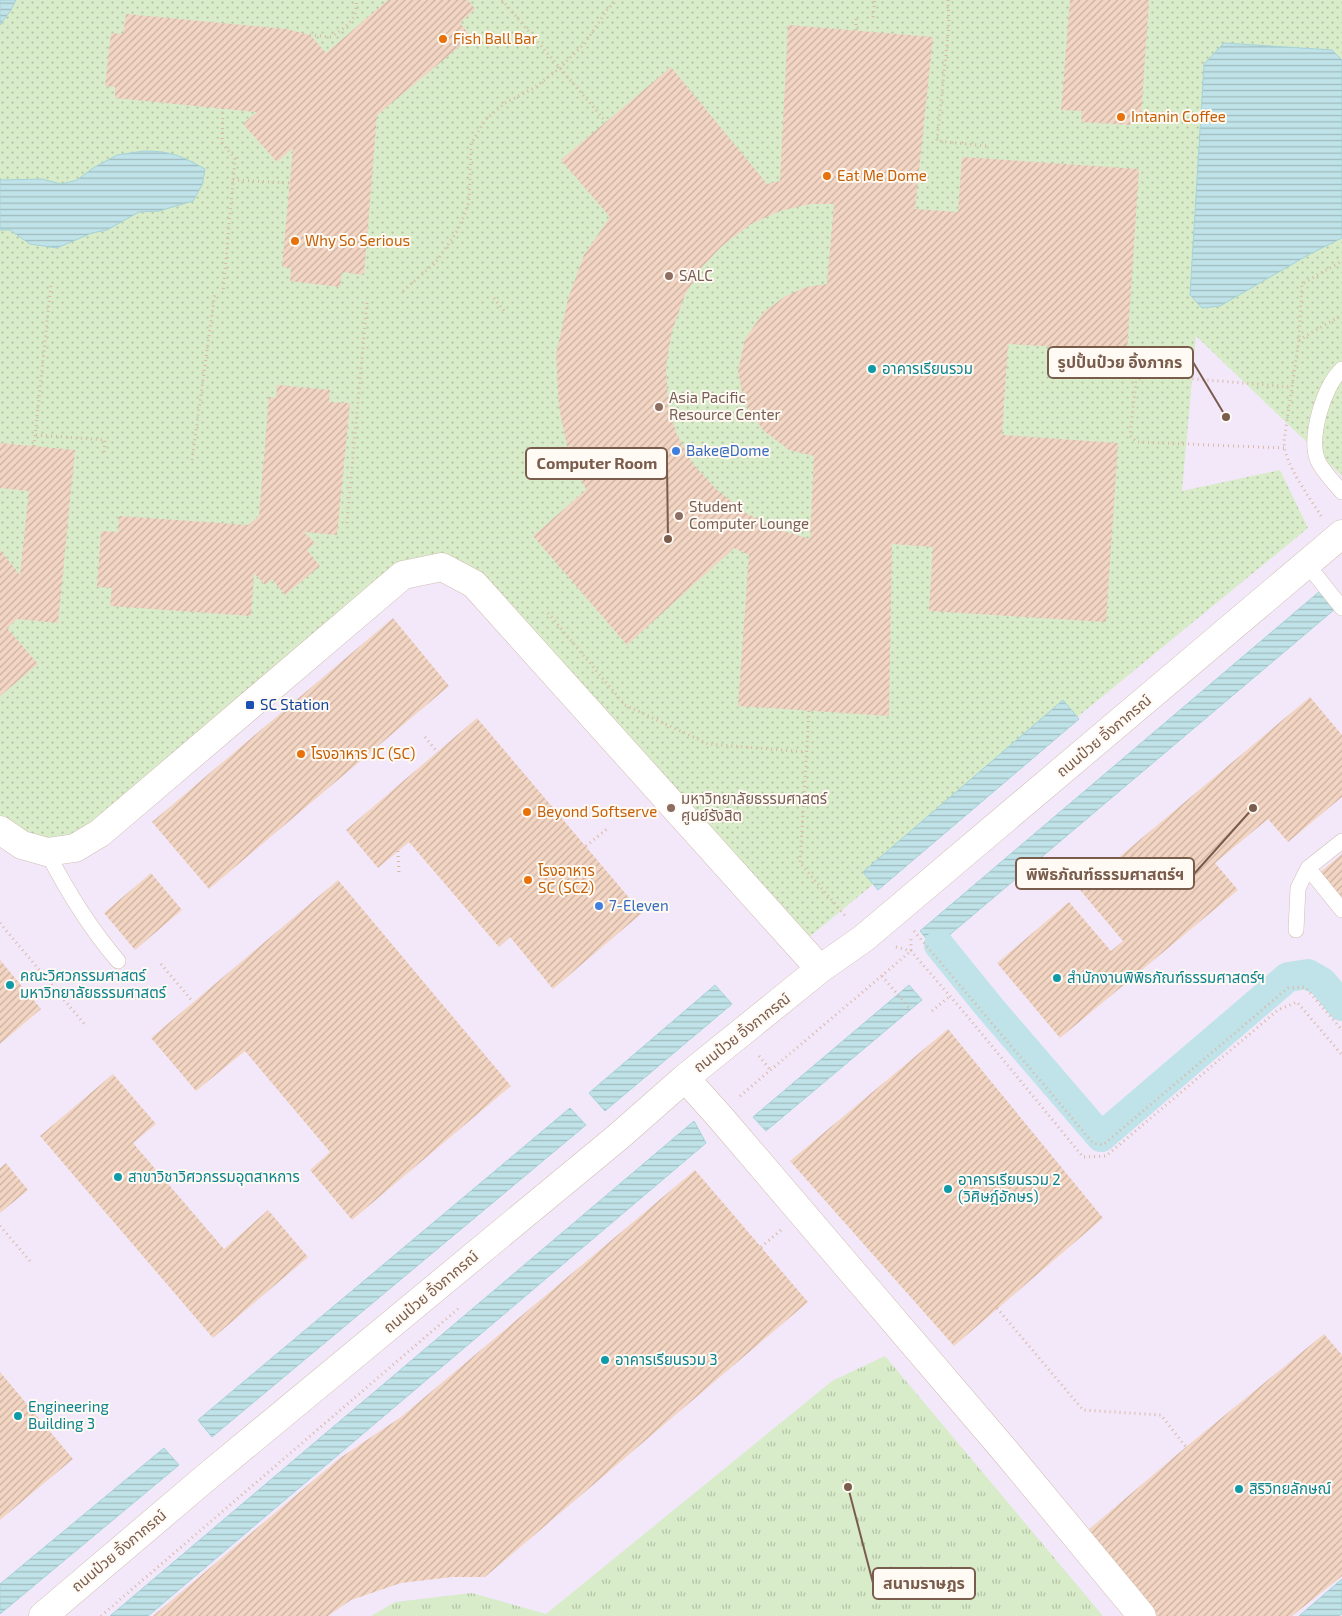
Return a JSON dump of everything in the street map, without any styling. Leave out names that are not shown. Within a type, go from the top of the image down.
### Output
[{"type":"street","name":"ถนนป๋วย อิ้งภากรณ์","points":[[42,1616],[208,1475],[618,1137],[685,1078],[767,1014],[820,969],[864,938],[1342,534]]},
{"type":"street","points":[[0,830],[22,844],[47,852],[75,848],[100,833],[403,575],[442,567],[474,584],[820,969]]},
{"type":"street","points":[[685,1078],[1007,1453],[1142,1616]]},
{"type":"lane","points":[[1342,368],[1324,399],[1314,432],[1318,461],[1342,492]]},
{"type":"lane","points":[[1306,563],[1342,608]]},
{"type":"lane","points":[[1296,930],[1298,888],[1308,868],[1342,841]]},
{"type":"lane","points":[[47,852],[65,888],[99,938],[118,961]]},
{"type":"lane","points":[[1308,868],[1342,910]]},
{"type":"path","points":[[310,35],[331,37],[352,21],[357,6],[356,0]]},
{"type":"path","points":[[502,0],[606,122]]},
{"type":"path","points":[[403,291],[436,262],[458,230],[469,202],[471,144],[485,120],[505,103],[534,88],[560,68],[585,43],[607,10],[617,0]]},
{"type":"path","points":[[873,17],[875,0]]},
{"type":"path","points":[[948,0],[948,24],[937,141],[987,146]]},
{"type":"path","points":[[856,16],[856,30]]},
{"type":"path","points":[[223,108],[222,143],[235,159],[223,293]]},
{"type":"path","points":[[233,180],[290,183]]},
{"type":"path","points":[[1342,261],[1302,284],[1299,340],[1342,314]]},
{"type":"path","points":[[34,446],[51,284]]},
{"type":"path","points":[[192,460],[215,292]]},
{"type":"path","points":[[494,298],[505,312]]},
{"type":"path","points":[[347,523],[367,302]]},
{"type":"path","points":[[1284,448],[1137,442],[1130,436],[1136,380],[1146,375],[1292,387]]},
{"type":"path","points":[[36,435],[105,440],[104,452]]},
{"type":"path","points":[[548,613],[625,705],[708,744],[806,752]]},
{"type":"path","points":[[809,711],[800,864],[864,938]]},
{"type":"path","points":[[425,737],[437,752]]},
{"type":"path","points":[[586,846],[607,829]]},
{"type":"path","points":[[398,851],[399,876]]},
{"type":"path","points":[[0,923],[86,1026]]},
{"type":"path","points":[[911,927],[1093,1143],[1103,1145],[1288,988],[1304,987],[1342,1030]]},
{"type":"path","points":[[911,951],[1083,1157],[1106,1156],[1270,1016],[1284,1007],[1297,1002],[1342,1055]]},
{"type":"path","points":[[161,964],[193,1002]]},
{"type":"path","points":[[882,976],[910,1009]]},
{"type":"path","points":[[932,1011],[950,996]]},
{"type":"path","points":[[765,1051],[758,1056],[771,1071]]},
{"type":"path","points":[[0,1226],[30,1261]]},
{"type":"path","points":[[761,1248],[783,1227]]},
{"type":"path","points":[[997,1308],[1083,1410],[1161,1415],[1186,1447]]},
{"type":"shaded area","name":"มหาวิทยาลัยธรรมศาสตร์ ศูนย์รังสิต","points":[[0,0],[1342,0],[1342,1616],[0,1616]]},
{"type":"green space","points":[[0,0],[1342,0],[1342,476],[1196,336],[1182,491],[1280,470],[1308,528],[809,937],[474,584],[403,575],[100,833],[47,852],[0,830]]},
{"type":"green space","points":[[885,1356],[1103,1616],[371,1616],[395,1602],[472,1593],[546,1614],[832,1381]]},
{"type":"water","points":[[0,0],[16,0],[0,25]]},
{"type":"water","points":[[1224,43],[1332,50],[1342,60],[1342,238],[1310,254],[1220,306],[1202,308],[1190,295],[1204,64]]},
{"type":"water","points":[[144,151],[176,155],[205,169],[202,185],[193,201],[159,211],[139,212],[107,230],[92,233],[57,248],[30,244],[10,230],[0,230],[0,178],[1,180],[42,179],[61,184],[77,180],[93,168],[117,155]]},
{"type":"water","points":[[1320,591],[1335,609],[934,948],[920,931]]},
{"type":"water","points":[[1063,700],[1079,719],[878,890],[863,872]]},
{"type":"water","points":[[715,985],[732,1004],[605,1111],[589,1093]]},
{"type":"water","points":[[909,985],[922,1000],[766,1131],[753,1117]]},
{"type":"water","points":[[570,1108],[586,1125],[212,1437],[198,1420]]},
{"type":"water","points":[[694,1121],[706,1143],[148,1616],[110,1616]]},
{"type":"water","points":[[164,1448],[179,1465],[0,1614],[0,1584]]},
{"type":"water","points":[[1342,1579],[1342,1614],[1339,1616],[1299,1616]]},
{"type":"building","points":[[388,0],[468,0],[475,9],[460,23],[471,37],[377,115],[364,275],[342,272],[340,287],[290,281],[291,268],[282,267],[293,148],[277,162],[243,124],[257,112],[115,98],[115,87],[105,86],[111,33],[123,34],[126,14],[286,29],[310,35],[326,53]]},
{"type":"building","points":[[1070,0],[1149,0],[1141,115],[1132,115],[1131,125],[1081,122],[1082,111],[1061,110]]},
{"type":"building","name":"อาคารเรียนรวม","points":[[788,25],[933,37],[915,209],[958,212],[962,157],[1139,169],[1127,351],[1008,344],[1002,435],[1118,443],[1106,622],[929,611],[933,547],[892,544],[889,716],[738,706],[749,555],[734,548],[627,645],[533,536],[586,490],[567,446],[559,407],[556,355],[568,299],[584,255],[610,217],[561,160],[671,67],[767,184],[780,181]],"holes":[[[810,204],[834,204],[827,284],[806,287],[784,297],[763,313],[745,339],[738,371],[744,402],[763,430],[789,450],[814,456],[810,539],[780,530],[746,513],[716,489],[693,464],[677,435],[668,405],[666,366],[672,331],[685,295],[702,267],[722,246],[751,224],[780,211]]]},
{"type":"building","points":[[277,385],[330,390],[329,402],[350,403],[337,535],[304,532],[315,543],[307,550],[320,566],[285,595],[272,579],[265,585],[254,573],[251,616],[110,606],[112,588],[97,587],[101,531],[118,532],[119,516],[248,525],[259,516],[269,397],[276,398]]},
{"type":"building","points":[[0,443],[75,450],[58,623],[17,619],[7,628],[38,664],[0,696],[0,550],[20,575],[29,491],[0,488]]},
{"type":"building","name":"โรงอาหาร JC (SC)","points":[[393,618],[449,686],[209,889],[152,822]]},
{"type":"building","points":[[1310,697],[1342,735],[1342,797],[1288,842],[1268,819],[1215,863],[1238,890],[1060,1038],[997,963],[1069,902],[1111,951],[1123,941],[1080,890]]},
{"type":"building","name":"โรงอาหาร SC (SC2)","points":[[477,718],[642,913],[553,989],[510,937],[499,947],[409,842],[378,868],[346,830]]},
{"type":"building","points":[[1342,854],[1342,900],[1319,873]]},
{"type":"building","points":[[151,873],[182,910],[135,950],[104,913]]},
{"type":"building","points":[[338,880],[511,1086],[352,1220],[310,1170],[330,1152],[245,1051],[196,1091],[151,1038]]},
{"type":"building","name":"คณะวิศวกรรมศาสตร์ มหาวิทยาลัยธรรมศาสตร์","points":[[0,960],[41,1009],[0,1044]]},
{"type":"building","name":"อาคารเรียนรวม 2 (วิศิษฎ์อักษร)","points":[[948,1029],[1103,1218],[954,1346],[790,1161]]},
{"type":"building","name":"สาขาวิชาวิศวกรรมอุตสาหการ","points":[[113,1074],[156,1124],[133,1143],[224,1249],[268,1210],[308,1257],[213,1338],[40,1136]]},
{"type":"building","points":[[6,1163],[28,1190],[0,1213],[0,1168]]},
{"type":"building","name":"อาคารเรียนรวม 3","points":[[695,1170],[808,1302],[485,1577],[452,1577],[401,1583],[351,1600],[328,1616],[153,1616],[340,1458],[401,1417]]},
{"type":"building","name":"สิริวิทยลักษณ์","points":[[1324,1334],[1342,1355],[1342,1576],[1292,1616],[1157,1616],[1087,1531]]},
{"type":"building","name":"Engineering Building 3","points":[[0,1372],[73,1459],[0,1520]]},
{"type":"waterway","points":[[939,945],[990,1008],[1101,1137],[1288,977],[1308,974],[1322,982],[1342,1006]]},
{"type":"place","name":"Fish Ball Bar","points":[[443,39]]},
{"type":"place","name":"Intanin Coffee","points":[[1121,117]]},
{"type":"place","name":"Eat Me Dome","points":[[827,176]]},
{"type":"place","name":"Why So Serious","points":[[295,241]]},
{"type":"place","name":"SALC","points":[[669,276]]},
{"type":"place","name":"อาคารเรียนรวม","points":[[872,369]]},
{"type":"place","name":"Asia Pacific Resource Center","points":[[659,407]]},
{"type":"place","name":"รูปปั้นป๋วย อิ้งภากร","points":[[1226,417]]},
{"type":"place","name":"Bake@Dome","points":[[676,451]]},
{"type":"place","name":"Student Computer Lounge","points":[[679,516]]},
{"type":"place","name":"Computer Room","points":[[668,539]]},
{"type":"place","name":"SC Station","points":[[250,705]]},
{"type":"place","name":"โรงอาหาร JC (SC)","points":[[301,754]]},
{"type":"place","name":"มหาวิทยาลัยธรรมศาสตร์ ศูนย์รังสิต","points":[[671,808]]},
{"type":"place","name":"พิพิธภัณฑ์ธรรมศาสตร์ฯ","points":[[1253,808]]},
{"type":"place","name":"Beyond Softserve","points":[[527,812]]},
{"type":"place","name":"โรงอาหาร SC (SC2)","points":[[528,880]]},
{"type":"place","name":"7-Eleven","points":[[599,906]]},
{"type":"place","name":"สำนักงานพิพิธภัณฑ์ธรรมศาสตร์ฯ","points":[[1057,978]]},
{"type":"place","name":"คณะวิศวกรรมศาสตร์ มหาวิทยาลัยธรรมศาสตร์","points":[[10,985]]},
{"type":"place","name":"สาขาวิชาวิศวกรรมอุตสาหการ","points":[[118,1177]]},
{"type":"place","name":"อาคารเรียนรวม 2 (วิศิษฎ์อักษร)","points":[[948,1189]]},
{"type":"place","name":"อาคารเรียนรวม 3","points":[[605,1360]]},
{"type":"place","name":"Engineering Building 3","points":[[18,1416]]},
{"type":"place","name":"สนามราษฎร","points":[[848,1487]]},
{"type":"place","name":"สิริวิทยลักษณ์","points":[[1239,1489]]}]
